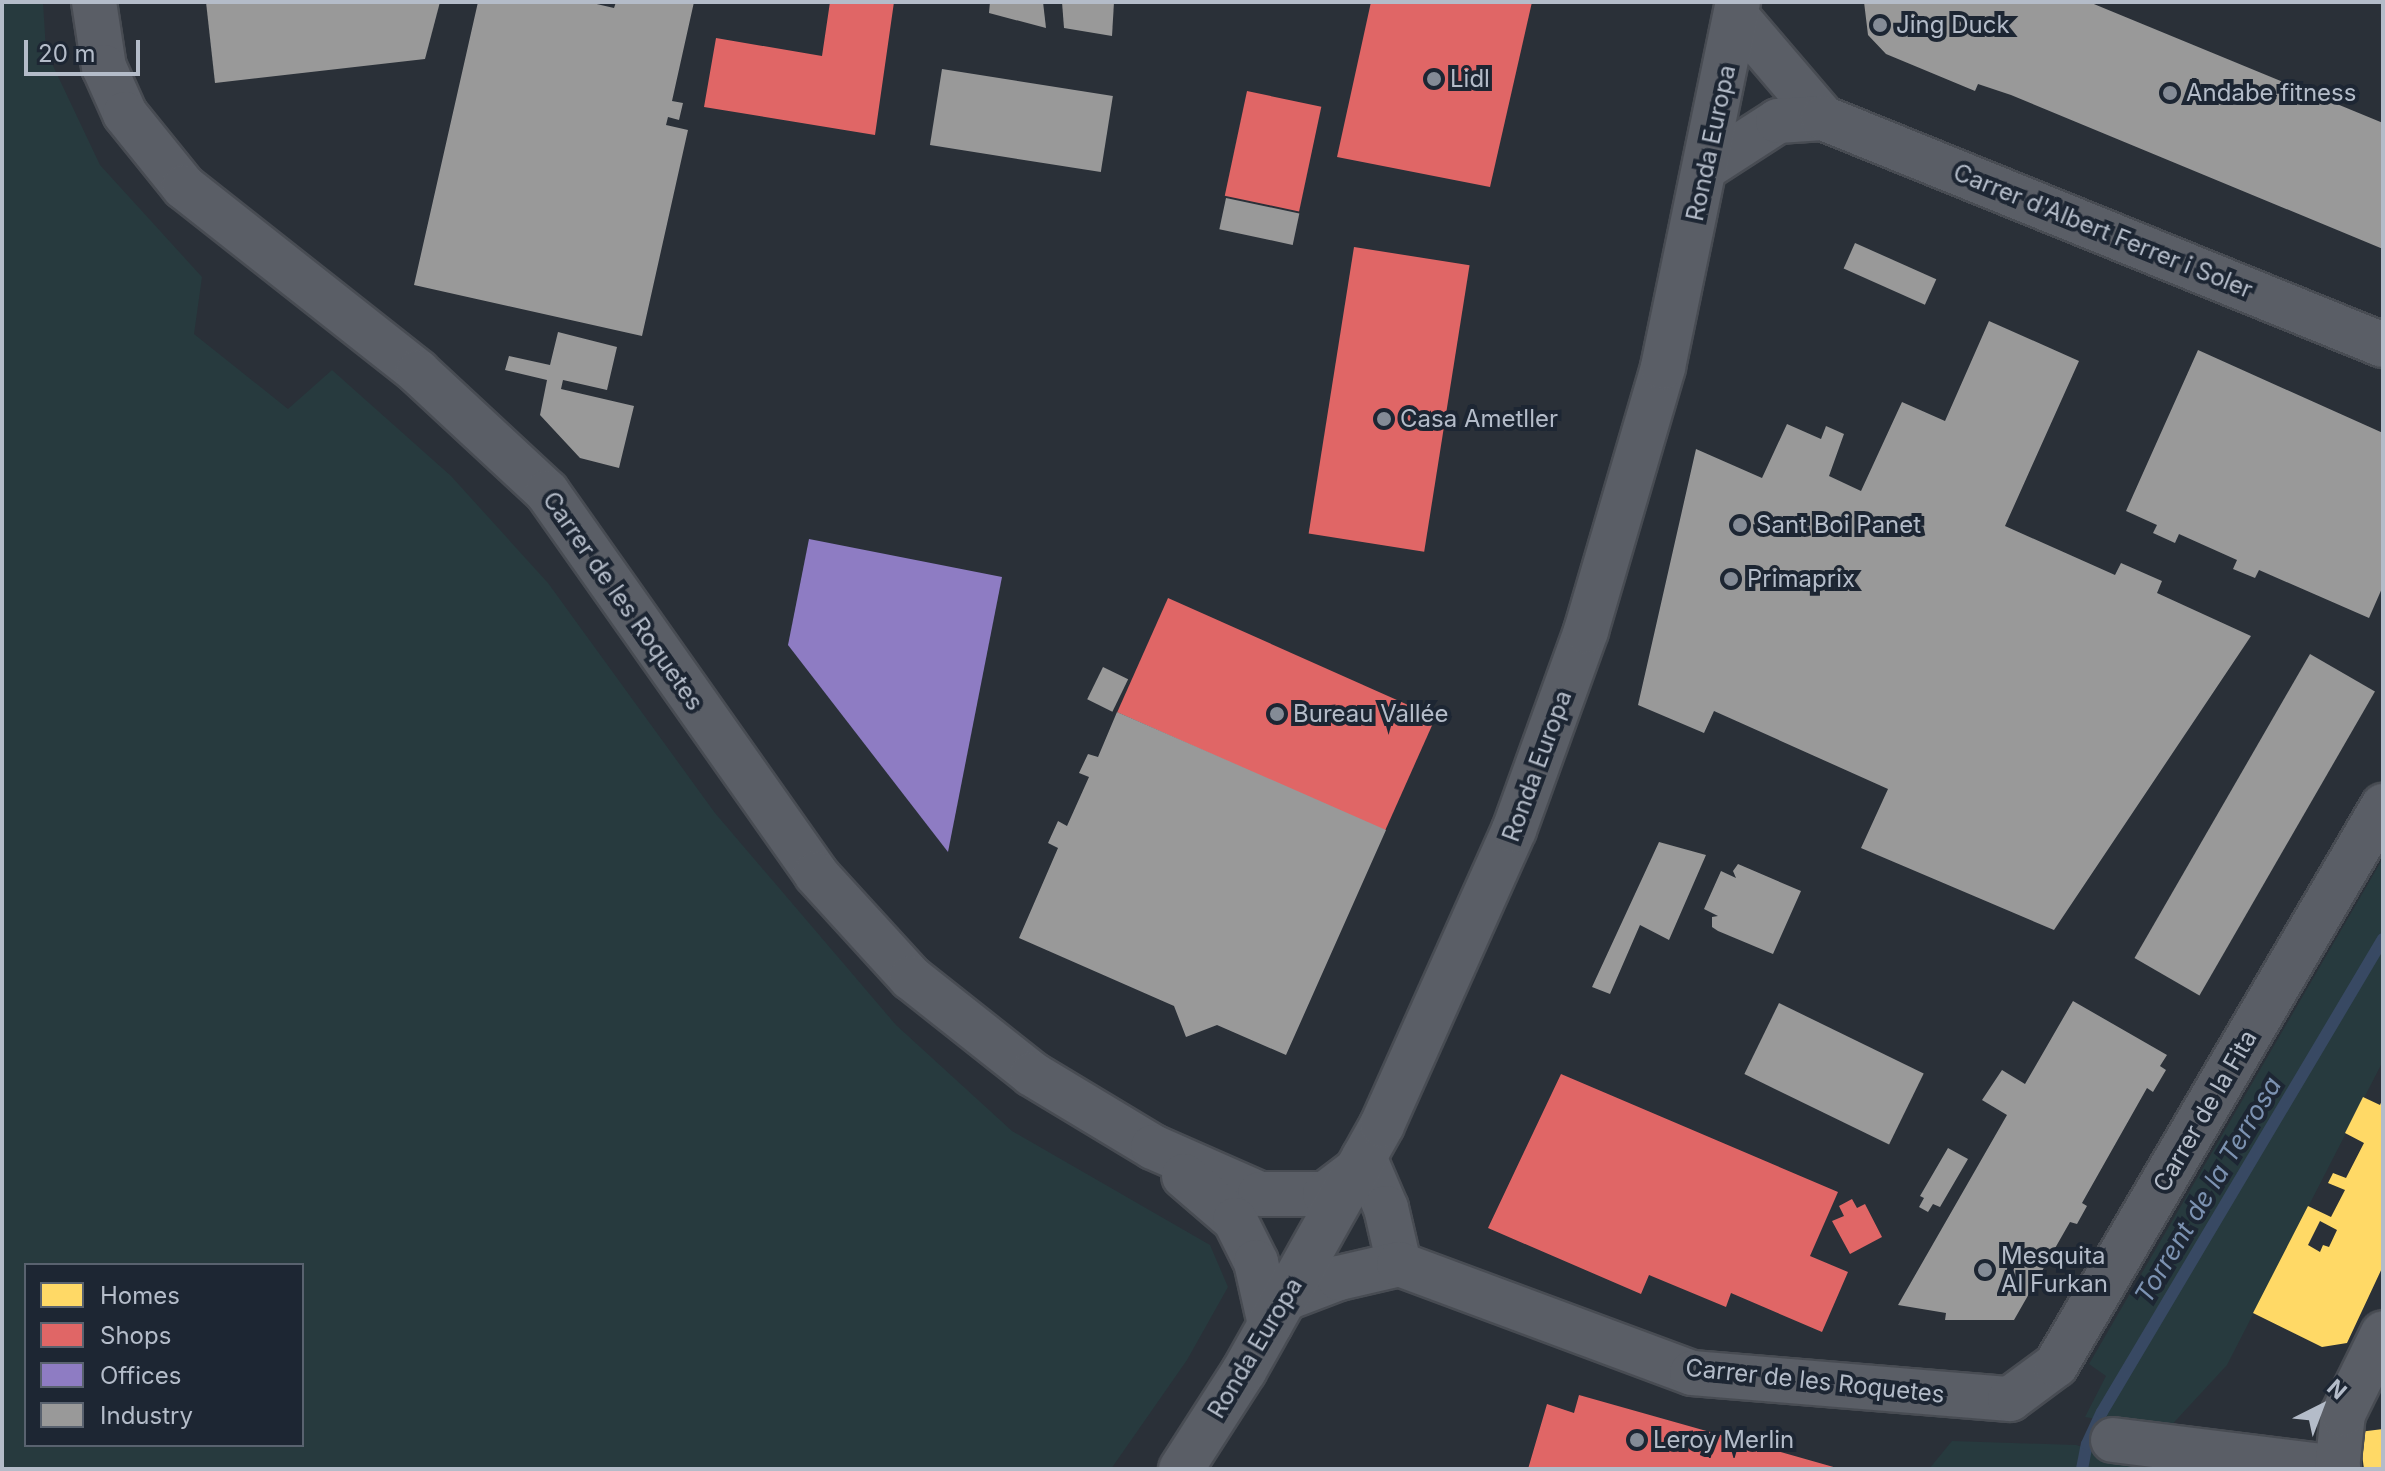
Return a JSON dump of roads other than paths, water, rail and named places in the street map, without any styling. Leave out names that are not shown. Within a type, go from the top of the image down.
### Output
[{"type":"street","name":"Carrer de les Roquetes","points":[[94,2],[104,67],[125,114],[184,187],[418,372],[547,492],[816,874],[901,966],[1032,1074],[1153,1147]]},
{"type":"street","name":"Carrer d'Albert Ferrer i Soler","points":[[1737,6],[1823,118]]},
{"type":"street","name":"Ronda Europa","points":[[1181,1469],[1277,1312],[1360,1163],[1514,830],[1586,631],[1663,367],[1737,6]]},
{"type":"street","name":"Carrer d'Albert Ferrer i Soler","points":[[1705,168],[1778,121],[1823,118],[2383,345]]},
{"type":"street","name":"Carrer de la Fita","points":[[2010,1399],[2056,1365],[2383,806]]},
{"type":"street","points":[[1153,1147],[1260,1194],[1325,1194],[1360,1163],[1386,1208],[1399,1264],[1339,1278],[1277,1312],[1235,1220],[1153,1147]]},
{"type":"street","name":"Carrer de les Roquetes","points":[[1399,1264],[1692,1373],[2010,1399]]},
{"type":"street","points":[[2113,1440],[2338,1469],[2343,1414],[2373,1372],[2383,1333]]},
{"type":"waterway","name":"Torrent de la Terrosa","points":[[2082,1469],[2087,1444],[2102,1412],[2383,939]]},
{"type":"place","name":"Jing Duck","points":[[1880,25]]},
{"type":"place","name":"Lidl","points":[[1434,79]]},
{"type":"place","name":"Andabe fitness","points":[[2170,93]]},
{"type":"place","name":"Casa Ametller","points":[[1384,419]]},
{"type":"place","name":"Sant Boi Panet","points":[[1740,525]]},
{"type":"place","name":"Primaprix","points":[[1731,579]]},
{"type":"place","name":"Bureau Vallée","points":[[1277,714]]},
{"type":"place","name":"Mesquita Al Furkan","points":[[1985,1270]]},
{"type":"place","name":"Leroy Merlin","points":[[1637,1440]]}]
